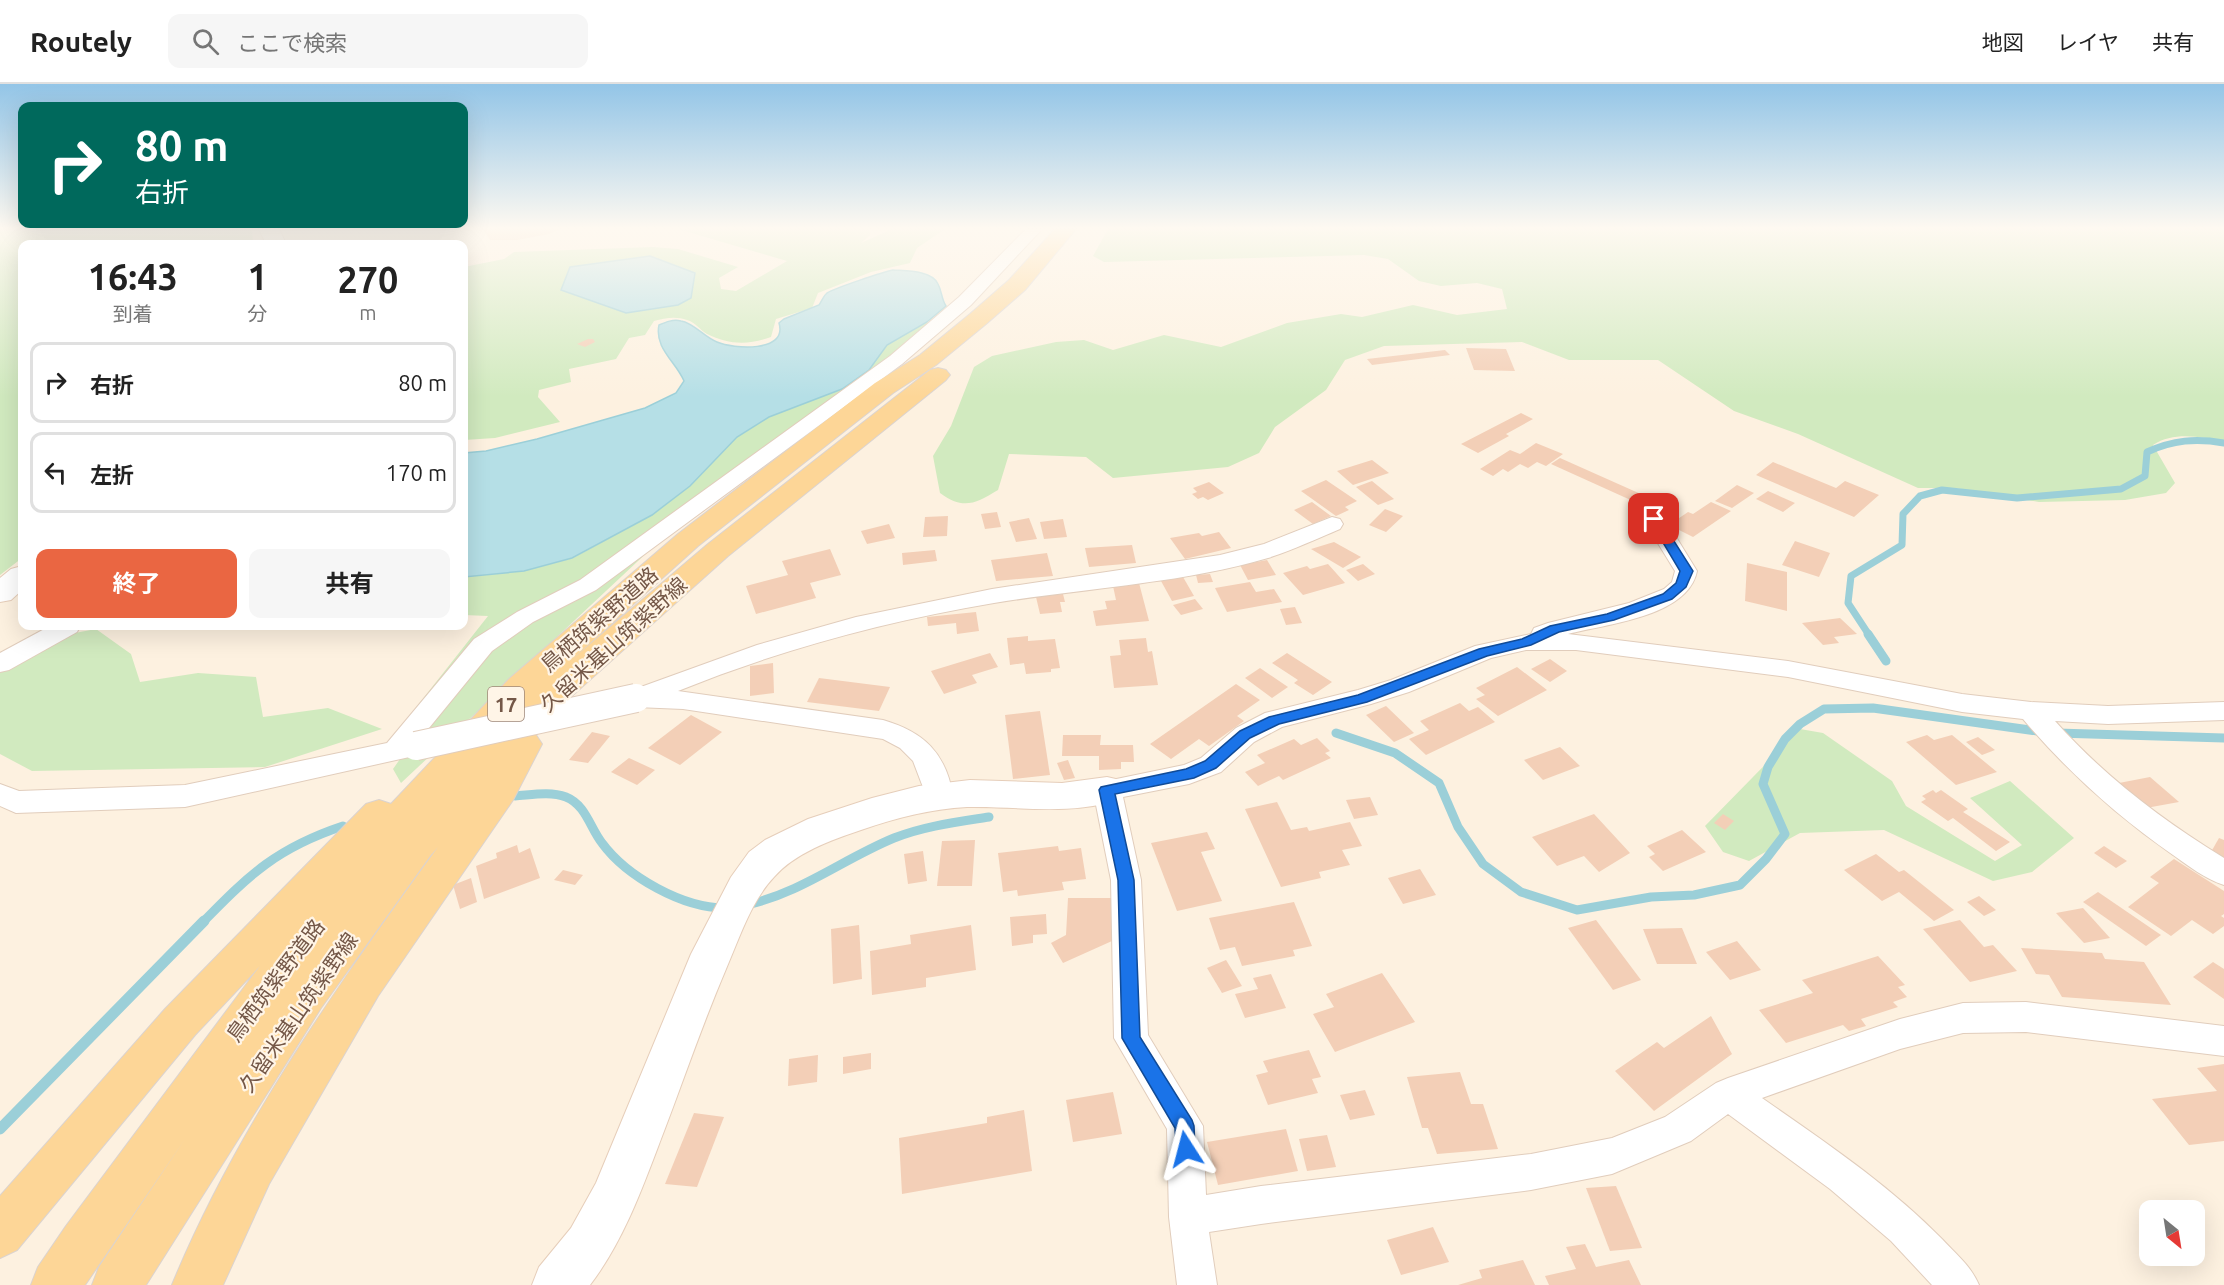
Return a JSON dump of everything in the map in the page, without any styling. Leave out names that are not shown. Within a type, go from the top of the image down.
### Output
[{"type":"main road","name":"鳥栖筑紫野道路","points":[[56,1285],[83,1243],[265,991],[393,825],[537,691],[688,540],[884,388],[928,360],[1017,285]]},
{"type":"main road","name":"久留米基山筑紫野線","points":[[117,1285],[306,995],[537,691],[718,550],[1023,306],[1043,285]]},
{"type":"main road","points":[[0,1233],[180,1022],[369,824],[537,691]]},
{"type":"main road","points":[[197,1285],[252,1168],[363,983],[500,790],[537,691]]},
{"type":"street","points":[[406,748],[483,645],[525,617],[588,585],[887,367],[965,302],[981,285]]},
{"type":"street","points":[[570,1280],[612,1204],[700,983],[734,908],[761,865],[779,849],[806,835],[871,813],[939,796],[1000,793],[1062,796],[1189,774],[1210,765],[1245,735],[1274,720],[1362,699],[1484,652],[1526,642],[1555,628],[1610,617],[1667,596],[1682,585],[1686,571],[1654,519]]},
{"type":"street","points":[[0,794],[16,802],[185,796],[636,698],[691,675],[792,643],[886,619],[990,596],[1171,570],[1252,555],[1332,524]]},
{"type":"street","points":[[0,593],[18,578]]},
{"type":"street","points":[[0,664],[61,630]]},
{"type":"street","points":[[1526,642],[1576,642],[1788,669],[1962,703],[2043,725],[2108,715],[2224,711]]},
{"type":"street","points":[[636,698],[683,700],[884,729],[903,736],[924,756],[937,778],[939,796]]},
{"type":"street","points":[[2043,725],[2101,784],[2179,845],[2224,873]]},
{"type":"street","points":[[1107,790],[1126,880],[1131,1038],[1185,1126],[1188,1217],[1197,1285]]},
{"type":"street","points":[[1188,1217],[1261,1205],[1531,1172],[1612,1156],[1678,1129],[1728,1094],[1899,1034],[1963,1018],[2026,1017],[2224,1041]]},
{"type":"street","points":[[1728,1094],[1843,1176],[1904,1228],[1959,1285]]},
{"type":"green space","points":[[0,285],[18,285],[18,561],[0,575]]},
{"type":"green space","points":[[468,285],[720,285],[721,289],[736,291],[746,285],[838,285],[818,293],[812,308],[776,319],[771,337],[763,340],[731,342],[715,338],[693,322],[683,319],[670,318],[654,321],[645,335],[629,338],[616,359],[569,369],[571,382],[539,390],[538,397],[560,422],[495,438],[468,440]]},
{"type":"green space","points":[[1486,285],[2224,285],[2224,441],[2178,437],[2153,445],[2175,483],[2166,493],[2125,500],[2039,502],[1955,488],[1918,488],[1798,434],[1734,411],[1658,360],[1569,360],[1522,342],[1384,346],[1345,360],[1326,390],[1275,427],[1259,453],[1228,467],[1113,478],[1086,457],[1009,454],[998,490],[976,502],[969,503],[956,502],[940,493],[933,456],[951,426],[974,367],[992,356],[1056,342],[1084,340],[1113,350],[1164,335],[1221,347],[1287,323],[1341,314],[1362,317],[1413,305],[1457,315],[1507,309],[1502,289]]},
{"type":"green space","points":[[927,322],[939,329],[685,517],[401,783],[393,769],[429,718],[414,710],[488,616],[468,615],[468,577],[524,571],[573,558],[652,515],[690,486],[737,437],[769,417],[842,389],[869,370],[887,345]]},
{"type":"green space","points":[[97,630],[131,654],[140,682],[198,673],[256,677],[263,717],[328,708],[382,729],[265,767],[32,771],[0,754],[0,673],[64,635]]},
{"type":"green space","points":[[1800,729],[1823,733],[1892,781],[1906,806],[1995,861],[2022,845],[1970,798],[2010,781],[2074,838],[2032,872],[1993,881],[1884,830],[1800,833],[1749,861],[1723,852],[1705,826]]},
{"type":"water","points":[[563,285],[693,285],[691,298],[678,305],[626,313],[561,290]]},
{"type":"water","points":[[846,285],[938,285],[946,306],[927,322],[887,345],[869,370],[842,389],[769,417],[737,437],[690,486],[652,515],[572,558],[524,571],[468,577],[468,453],[486,451],[537,439],[645,408],[676,393],[684,381],[663,348],[658,333],[659,325],[678,320],[695,327],[712,340],[725,344],[746,347],[768,344],[780,333],[779,323],[784,319],[819,305],[827,293]]},
{"type":"building","points":[[593,339],[595,342],[585,347],[577,344]]},
{"type":"building","points":[[1466,348],[1506,349],[1515,371],[1474,370]]},
{"type":"building","points":[[1445,350],[1450,355],[1372,365],[1367,359]]},
{"type":"building","points":[[1521,413],[1533,419],[1506,434],[1509,436],[1478,453],[1461,444]]},
{"type":"building","points":[[1536,443],[1563,454],[1546,466],[1537,462],[1528,468],[1520,464],[1508,472],[1503,469],[1493,476],[1480,469],[1510,450],[1520,454]]},
{"type":"building","points":[[1560,458],[1643,495],[1635,502],[1551,464]]},
{"type":"building","points":[[1372,460],[1389,473],[1353,485],[1337,471]]},
{"type":"building","points":[[1773,462],[1836,488],[1845,481],[1879,495],[1854,517],[1756,475]]},
{"type":"building","points":[[1326,480],[1357,501],[1345,507],[1349,510],[1336,516],[1301,491]]},
{"type":"building","points":[[1372,481],[1394,499],[1378,505],[1356,487]]},
{"type":"building","points":[[1209,482],[1224,493],[1208,500],[1203,497],[1198,499],[1192,494],[1197,492],[1193,488]]},
{"type":"building","points":[[1737,485],[1754,493],[1732,508],[1715,501]]},
{"type":"building","points":[[1768,491],[1795,503],[1783,512],[1756,499]]},
{"type":"building","points":[[1312,502],[1331,516],[1313,524],[1294,510]]},
{"type":"building","points":[[1711,502],[1731,511],[1693,537],[1669,525],[1688,512],[1693,514]]},
{"type":"building","points":[[1385,509],[1403,516],[1386,532],[1369,525]]},
{"type":"building","points":[[997,512],[1001,527],[985,529],[981,514]]},
{"type":"building","points":[[948,516],[947,536],[923,537],[925,517]]},
{"type":"building","points":[[1029,518],[1037,539],[1016,542],[1009,522]]},
{"type":"building","points":[[1063,519],[1067,537],[1044,539],[1040,522]]},
{"type":"building","points":[[889,524],[895,538],[867,544],[861,531]]},
{"type":"building","points":[[1219,532],[1231,548],[1185,559],[1170,538],[1199,533],[1202,536]]},
{"type":"building","points":[[1795,541],[1830,553],[1819,577],[1782,565]]},
{"type":"building","points":[[1334,542],[1361,557],[1343,568],[1311,549]]},
{"type":"building","points":[[1132,545],[1136,563],[1089,567],[1085,548]]},
{"type":"building","points":[[830,549],[841,575],[810,583],[816,598],[756,614],[746,586],[788,575],[782,561]]},
{"type":"building","points":[[935,550],[937,561],[903,565],[902,553]]},
{"type":"building","points":[[1047,553],[1053,576],[996,581],[991,560]]},
{"type":"building","points":[[1267,560],[1276,575],[1248,580],[1240,565]]},
{"type":"building","points":[[1747,563],[1787,572],[1787,611],[1745,601]]},
{"type":"building","points":[[1328,564],[1345,583],[1303,595],[1283,573],[1307,566],[1310,569]]},
{"type":"building","points":[[1363,564],[1375,574],[1358,581],[1346,570]]},
{"type":"building","points":[[1210,574],[1213,582],[1198,583],[1196,575]]},
{"type":"building","points":[[1183,577],[1194,596],[1172,601],[1161,581]]},
{"type":"building","points":[[1250,582],[1256,592],[1274,589],[1282,602],[1227,612],[1215,588]]},
{"type":"building","points":[[1139,583],[1149,621],[1096,626],[1093,611],[1107,609],[1105,601],[1116,600],[1113,586]]},
{"type":"building","points":[[1063,594],[1065,602],[1060,602],[1062,612],[1040,614],[1036,597]]},
{"type":"building","points":[[1195,599],[1203,609],[1181,615],[1173,605]]},
{"type":"building","points":[[1295,607],[1302,623],[1286,625],[1280,609]]},
{"type":"building","points":[[976,612],[979,631],[957,634],[956,623],[928,626],[927,617]]},
{"type":"building","points":[[1840,618],[1857,634],[1834,637],[1839,643],[1823,645],[1802,623]]},
{"type":"building","points":[[1028,636],[1028,641],[1055,639],[1060,668],[1051,669],[1051,672],[1026,674],[1024,663],[1010,665],[1007,638]]},
{"type":"building","points":[[1146,638],[1148,652],[1152,651],[1158,685],[1114,688],[1110,656],[1121,655],[1119,640]]},
{"type":"building","points":[[990,653],[998,667],[972,675],[977,683],[944,694],[931,671]]},
{"type":"building","points":[[1287,653],[1332,682],[1313,695],[1294,683],[1298,680],[1272,663]]},
{"type":"building","points":[[1550,659],[1567,671],[1550,682],[1531,669]]},
{"type":"building","points":[[773,663],[774,693],[750,696],[750,666]]},
{"type":"building","points":[[1517,667],[1547,690],[1498,716],[1476,699],[1485,695],[1476,688]]},
{"type":"building","points":[[1260,668],[1288,687],[1272,698],[1245,678]]},
{"type":"building","points":[[819,678],[890,687],[879,711],[807,702]]},
{"type":"building","points":[[1236,684],[1260,700],[1237,716],[1244,721],[1209,746],[1199,739],[1171,759],[1150,744]]},
{"type":"building","points":[[1460,703],[1469,711],[1478,707],[1495,722],[1426,755],[1409,739],[1429,730],[1420,721]]},
{"type":"building","points":[[1386,706],[1414,733],[1394,742],[1366,715]]},
{"type":"building","points":[[1040,711],[1050,775],[1013,779],[1005,715]]},
{"type":"building","points":[[691,715],[722,732],[680,765],[648,748]]},
{"type":"building","points":[[592,732],[610,736],[588,763],[569,760]]},
{"type":"building","points":[[1063,735],[1101,735],[1100,745],[1133,745],[1134,762],[1121,762],[1121,769],[1099,770],[1099,756],[1062,756]]},
{"type":"building","points":[[1927,735],[1934,740],[1952,735],[1997,772],[1956,785],[1906,742]]},
{"type":"building","points":[[1978,737],[1995,750],[1982,755],[1966,742]]},
{"type":"building","points":[[1317,738],[1330,751],[1325,753],[1331,758],[1283,780],[1279,776],[1258,786],[1245,772],[1265,763],[1257,755],[1294,739],[1301,745]]},
{"type":"building","points":[[1560,747],[1580,766],[1543,780],[1524,760]]},
{"type":"building","points":[[629,758],[655,770],[637,785],[611,772]]},
{"type":"building","points":[[1068,760],[1075,778],[1064,780],[1057,763]]},
{"type":"building","points":[[2150,777],[2179,802],[2146,808],[2119,783]]},
{"type":"building","points":[[1933,790],[1936,793],[1941,790],[1968,809],[1963,812],[2010,842],[1996,851],[1953,818],[1948,821],[1921,802],[1926,799],[1922,796]]},
{"type":"building","points":[[1370,797],[1378,815],[1354,819],[1346,800]]},
{"type":"building","points":[[1277,802],[1291,830],[1307,827],[1309,831],[1350,822],[1362,846],[1342,850],[1350,865],[1319,872],[1321,878],[1281,887],[1245,809]]},
{"type":"building","points":[[1594,814],[1630,853],[1599,872],[1584,856],[1557,866],[1532,837]]},
{"type":"building","points":[[1723,814],[1734,821],[1725,830],[1714,823]]},
{"type":"building","points":[[1682,830],[1706,852],[1663,871],[1649,857],[1655,854],[1647,846]]},
{"type":"building","points":[[1207,832],[1215,849],[1201,852],[1222,901],[1177,911],[1151,843]]},
{"type":"building","points":[[2219,838],[2224,840],[2224,859],[2211,852]]},
{"type":"building","points":[[975,840],[972,886],[937,886],[942,841]]},
{"type":"building","points":[[517,845],[519,853],[530,848],[540,878],[484,899],[476,866],[497,858],[496,853]]},
{"type":"building","points":[[1058,846],[1059,851],[1081,848],[1086,879],[1062,882],[1064,890],[1018,896],[1017,890],[1003,892],[998,853]]},
{"type":"building","points":[[2104,846],[2127,861],[2116,868],[2094,853]]},
{"type":"building","points":[[923,851],[927,881],[908,884],[904,854]]},
{"type":"building","points":[[1876,854],[1899,872],[1904,870],[1954,910],[1934,921],[1899,892],[1882,901],[1844,870]]},
{"type":"building","points":[[2174,859],[2224,891],[2224,914],[2221,916],[2224,918],[2224,926],[2213,934],[2192,920],[2171,936],[2128,907],[2159,883],[2150,877]]},
{"type":"building","points":[[1420,869],[1436,895],[1403,904],[1388,878]]},
{"type":"building","points":[[563,870],[583,875],[575,885],[554,880]]},
{"type":"building","points":[[471,878],[477,902],[460,909],[453,885]]},
{"type":"building","points":[[2098,892],[2161,935],[2146,946],[2083,902]]},
{"type":"building","points":[[1979,896],[1996,910],[1984,916],[1967,902]]},
{"type":"building","points":[[1068,898],[1112,898],[1112,941],[1063,963],[1051,943],[1066,935]]},
{"type":"building","points":[[1294,902],[1312,946],[1293,950],[1295,956],[1242,966],[1235,947],[1220,950],[1209,918]]},
{"type":"building","points":[[2083,908],[2110,938],[2084,943],[2056,913]]},
{"type":"building","points":[[1046,914],[1047,934],[1033,935],[1033,943],[1012,946],[1010,917]]},
{"type":"building","points":[[1596,920],[1641,980],[1613,990],[1568,928]]},
{"type":"building","points":[[1960,920],[1984,947],[1993,945],[2017,971],[1970,982],[1923,929]]},
{"type":"building","points":[[859,925],[862,979],[833,984],[831,929]]},
{"type":"building","points":[[971,925],[976,970],[926,978],[926,987],[872,995],[870,951],[911,944],[910,935]]},
{"type":"building","points":[[1682,928],[1697,964],[1657,964],[1643,929]]},
{"type":"building","points":[[1737,941],[1761,970],[1730,980],[1706,952]]},
{"type":"building","points":[[2021,948],[2102,953],[2105,959],[2144,962],[2171,1005],[2062,997],[2049,975],[2036,974]]},
{"type":"building","points":[[1878,956],[1905,985],[1898,987],[1907,997],[1893,1002],[1898,1007],[1861,1019],[1866,1026],[1849,1031],[1843,1025],[1786,1043],[1759,1010],[1813,993],[1802,980]]},
{"type":"building","points":[[1226,960],[1242,986],[1222,993],[1207,968]]},
{"type":"building","points":[[2213,962],[2224,969],[2224,999],[2193,977]]},
{"type":"building","points":[[1382,973],[1415,1022],[1335,1052],[1313,1014],[1334,1007],[1326,994]]},
{"type":"building","points":[[1271,974],[1286,1008],[1245,1018],[1235,994],[1258,989],[1253,978]]},
{"type":"building","points":[[1711,1016],[1732,1054],[1654,1111],[1615,1071],[1657,1042],[1664,1048]]},
{"type":"building","points":[[1309,1050],[1321,1077],[1312,1079],[1318,1093],[1268,1105],[1256,1075],[1268,1072],[1263,1061]]},
{"type":"building","points":[[871,1053],[871,1069],[843,1074],[843,1057]]},
{"type":"building","points":[[818,1055],[817,1082],[788,1086],[789,1059]]},
{"type":"building","points":[[2224,1064],[2224,1141],[2189,1145],[2152,1099],[2217,1091],[2197,1068]]},
{"type":"building","points":[[1460,1072],[1471,1104],[1483,1104],[1498,1149],[1437,1154],[1428,1128],[1422,1128],[1407,1077]]},
{"type":"building","points":[[1365,1090],[1375,1115],[1350,1120],[1340,1095]]},
{"type":"building","points":[[1113,1092],[1122,1134],[1073,1142],[1066,1100]]},
{"type":"building","points":[[1024,1110],[1032,1171],[902,1194],[899,1138],[987,1123],[987,1117]]},
{"type":"building","points":[[694,1113],[724,1117],[697,1187],[665,1184]]},
{"type":"building","points":[[1286,1129],[1298,1171],[1218,1185],[1207,1142]]},
{"type":"building","points":[[1327,1135],[1336,1167],[1307,1171],[1299,1139]]},
{"type":"building","points":[[1616,1186],[1642,1248],[1610,1251],[1586,1188]]},
{"type":"building","points":[[1433,1227],[1449,1262],[1401,1275],[1387,1240]]},
{"type":"building","points":[[1585,1244],[1596,1267],[1629,1260],[1641,1285],[1549,1285],[1545,1276],[1576,1269],[1566,1247]]},
{"type":"building","points":[[1523,1260],[1535,1285],[1458,1285],[1482,1278],[1479,1270]]},
{"type":"waterway","points":[[1869,635],[1848,603],[1851,576],[1902,545],[1903,514],[1920,496],[1942,490],[2017,498],[2121,489],[2145,476],[2147,452],[2185,441],[2224,443]]},
{"type":"waterway","points":[[1868,634],[1886,661]]},
{"type":"waterway","points":[[1336,733],[1395,753],[1439,783],[1458,827],[1483,864],[1521,892],[1577,910],[1651,897],[1694,895],[1740,885],[1766,859],[1785,834],[1763,784],[1768,767],[1785,739],[1800,724],[1824,709],[1873,708],[2044,732]]},
{"type":"waterway","points":[[2057,733],[2224,738]]},
{"type":"waterway","points":[[515,796],[547,794],[566,797],[583,811],[598,837],[613,856],[641,879],[692,903],[725,908]]},
{"type":"waterway","points":[[746,905],[766,900],[804,884],[875,846],[905,834],[989,817]]},
{"type":"waterway","points":[[204,921],[251,876],[282,853],[320,834],[343,826]]},
{"type":"waterway","points":[[0,1129],[204,921]]},
{"type":"route","points":[[1186,1149],[1185,1126],[1131,1038],[1126,941],[1126,880],[1107,790],[1189,774],[1210,765],[1245,735],[1274,720],[1362,699],[1484,652],[1526,642],[1555,628],[1610,617],[1667,596],[1682,585],[1686,571],[1654,519]]}]
